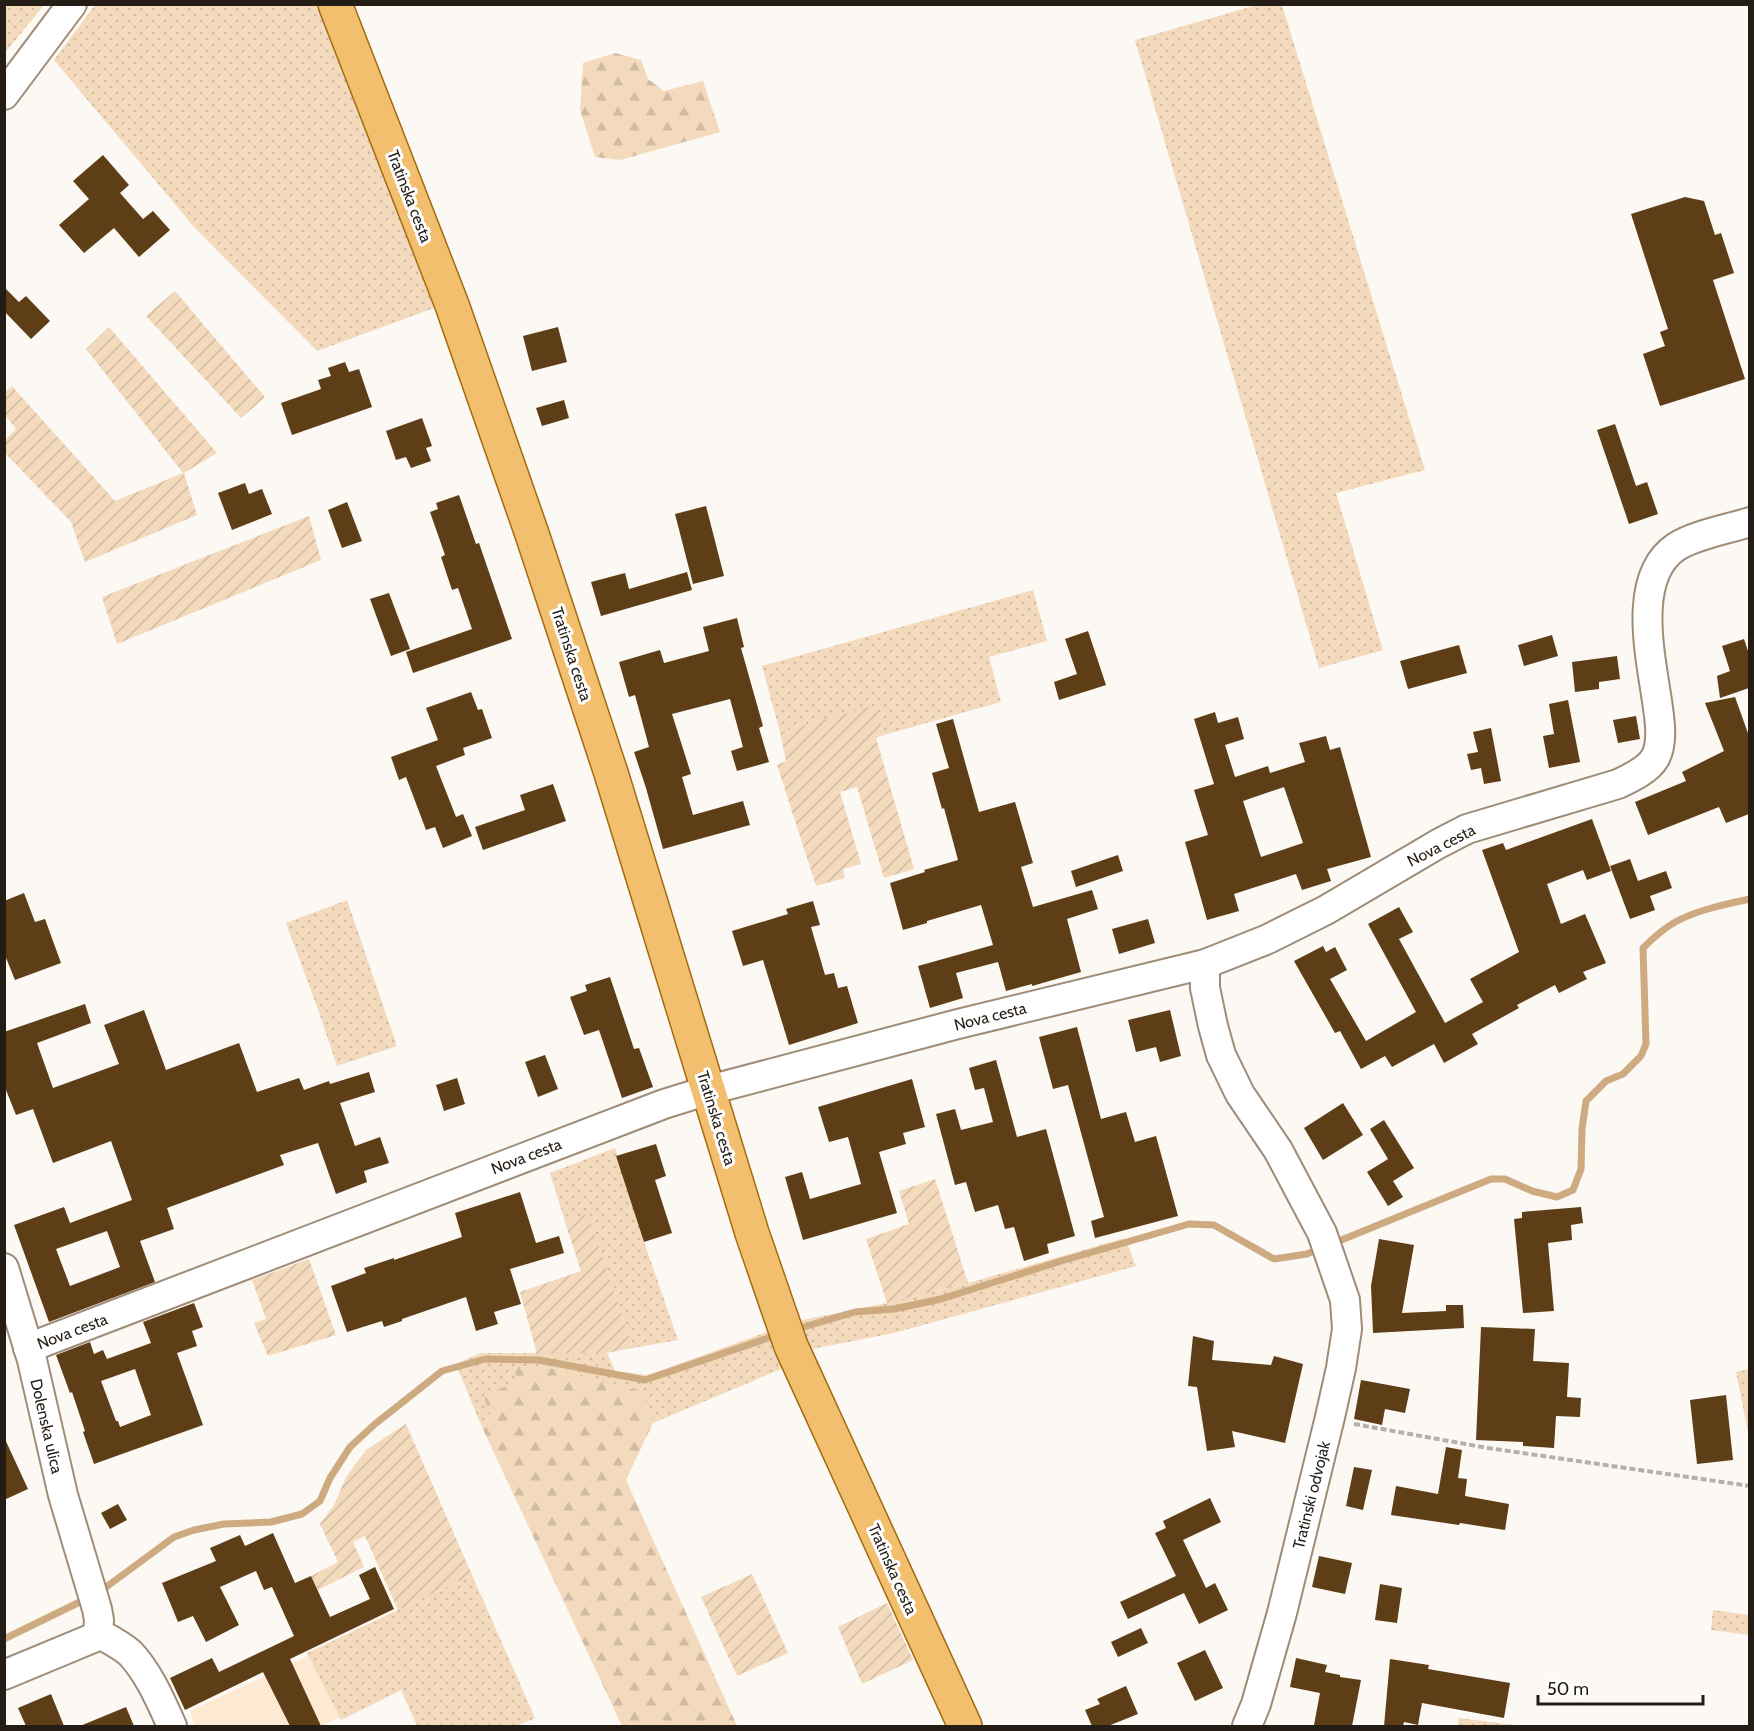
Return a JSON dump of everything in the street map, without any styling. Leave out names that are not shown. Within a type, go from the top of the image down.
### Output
[{"type":"main road","name":"Tratinska cesta","points":[[335,4],[452,305],[532,534],[611,773],[752,1233],[791,1346],[965,1726]]},
{"type":"street","points":[[4,95],[72,4]]},
{"type":"street","name":"Nova cesta","points":[[28,1348],[664,1104],[970,1021],[1205,964],[1268,939],[1326,910],[1438,844],[1467,830],[1618,784],[1638,774],[1654,759],[1659,744],[1659,722],[1646,613],[1655,573],[1663,557],[1676,546],[1749,522]]},
{"type":"street","name":"Tratinski odvojak","points":[[1205,964],[1205,988],[1221,1055],[1240,1094],[1278,1150],[1322,1233],[1345,1300],[1347,1329],[1330,1417],[1282,1613],[1256,1704],[1247,1726]]},
{"type":"street","name":"Dolenska ulica","points":[[4,1269],[32,1359],[63,1495],[95,1608]]},
{"type":"street","points":[[4,1675],[93,1638],[95,1608]]},
{"type":"street","points":[[95,1608],[121,1646],[135,1660],[172,1726]]},
{"type":"path","points":[[1330,1417],[1352,1424],[1488,1448],[1749,1486]]},
{"type":"shaded area","points":[[469,1580],[495,1637],[322,1726],[195,1726],[190,1711]]},
{"type":"green space","points":[[4,5],[44,5],[5,53]]},
{"type":"green space","points":[[95,5],[319,5],[434,308],[317,351],[195,228],[54,60]]},
{"type":"green space","points":[[1257,5],[1282,5],[1425,470],[1336,493],[1383,650],[1319,668],[1135,40]]},
{"type":"green space","points":[[615,53],[641,60],[648,79],[664,91],[703,81],[720,132],[620,160],[595,157],[580,110],[583,63]]},
{"type":"green space","points":[[175,291],[265,397],[241,418],[146,316]]},
{"type":"green space","points":[[109,327],[217,453],[184,473],[197,515],[85,562],[71,522],[5,453],[5,440],[16,429],[5,415],[5,392],[12,386],[115,501],[183,473],[86,349]]},
{"type":"green space","points":[[309,516],[321,560],[117,644],[102,597]]},
{"type":"green space","points":[[1033,590],[1047,641],[989,657],[1001,702],[884,735],[876,706],[780,732],[762,666]]},
{"type":"green space","points":[[876,705],[884,735],[876,738],[914,869],[884,878],[857,787],[840,792],[861,864],[843,869],[845,878],[816,886],[777,765],[786,761],[780,732]]},
{"type":"green space","points":[[347,900],[397,1046],[337,1066],[286,923]]},
{"type":"green space","points":[[615,1148],[678,1340],[633,1348],[588,1215],[565,1222],[550,1173]]},
{"type":"green space","points":[[935,1179],[968,1283],[887,1303],[866,1239],[909,1224],[899,1191]]},
{"type":"green space","points":[[588,1214],[633,1348],[607,1353],[537,1354],[520,1292],[581,1271],[565,1222]]},
{"type":"green space","points":[[1125,1238],[1136,1266],[894,1333],[807,1350],[810,1359],[653,1423],[641,1390],[611,1386],[575,1372],[515,1366],[518,1381],[492,1423],[481,1425],[456,1364],[480,1353],[607,1353],[615,1371],[648,1375],[797,1321],[887,1303],[968,1283]]},
{"type":"green space","points":[[309,1259],[336,1335],[268,1356],[254,1323],[266,1319],[252,1280]]},
{"type":"green space","points":[[514,1366],[543,1367],[575,1372],[611,1386],[641,1390],[653,1423],[626,1480],[737,1726],[622,1726],[481,1425],[492,1422],[484,1397],[517,1381]]},
{"type":"green space","points":[[1750,1369],[1749,1437],[1736,1372]]},
{"type":"green space","points":[[406,1424],[472,1575],[398,1610],[365,1536],[353,1542],[364,1567],[318,1590],[311,1576],[338,1562],[320,1524],[334,1505],[346,1477],[366,1450]]},
{"type":"green space","points":[[752,1574],[788,1653],[737,1676],[701,1597]]},
{"type":"green space","points":[[472,1575],[535,1718],[517,1726],[417,1726],[401,1690],[341,1720],[307,1653]]},
{"type":"green space","points":[[887,1603],[913,1660],[862,1684],[838,1627]]},
{"type":"green space","points":[[1713,1610],[1749,1615],[1749,1635],[1711,1630]]},
{"type":"green space","points":[[1459,1718],[1522,1726],[1458,1726]]},
{"type":"building","points":[[103,155],[129,185],[120,193],[143,219],[153,211],[170,230],[139,257],[114,228],[84,253],[59,225],[89,199],[73,181]]},
{"type":"building","points":[[1685,197],[1704,201],[1715,235],[1721,233],[1734,273],[1713,280],[1745,379],[1660,406],[1643,354],[1665,346],[1660,332],[1668,329],[1631,214]]},
{"type":"building","points":[[4,287],[19,302],[26,296],[50,321],[31,339],[4,311]]},
{"type":"building","points":[[558,327],[567,362],[532,371],[523,336]]},
{"type":"building","points":[[345,362],[349,372],[359,369],[372,407],[292,435],[281,403],[321,389],[318,380],[331,376],[328,368]]},
{"type":"building","points":[[564,400],[569,418],[542,426],[536,408]]},
{"type":"building","points":[[422,418],[432,446],[426,448],[431,461],[411,468],[406,457],[396,460],[386,431]]},
{"type":"building","points":[[1615,424],[1636,486],[1647,482],[1658,514],[1629,524],[1597,430]]},
{"type":"building","points":[[245,483],[249,494],[262,489],[272,514],[232,530],[218,493]]},
{"type":"building","points":[[459,495],[476,544],[479,543],[512,639],[413,673],[406,652],[472,629],[458,588],[452,590],[441,557],[445,555],[430,512],[438,509],[436,503]]},
{"type":"building","points":[[347,502],[362,541],[342,548],[328,510]]},
{"type":"building","points":[[706,506],[724,576],[693,584],[675,514]]},
{"type":"building","points":[[687,572],[692,590],[601,616],[591,582],[625,573],[629,589]]},
{"type":"building","points":[[389,593],[410,649],[391,656],[370,599]]},
{"type":"building","points":[[737,618],[744,647],[741,648],[763,726],[759,728],[769,762],[737,771],[731,751],[743,747],[730,699],[672,714],[691,774],[682,777],[693,815],[743,801],[750,825],[663,849],[634,752],[649,747],[635,695],[629,697],[619,662],[660,650],[664,663],[709,651],[703,627]]},
{"type":"building","points":[[1088,631],[1106,685],[1059,700],[1054,682],[1077,674],[1065,639]]},
{"type":"building","points":[[1552,635],[1558,656],[1524,666],[1518,645]]},
{"type":"building","points":[[1744,639],[1749,654],[1749,688],[1720,698],[1717,676],[1730,671],[1722,646]]},
{"type":"building","points":[[1459,645],[1467,673],[1408,689],[1400,661]]},
{"type":"building","points":[[1617,656],[1620,679],[1599,682],[1599,689],[1575,692],[1572,662]]},
{"type":"building","points":[[471,692],[478,710],[482,709],[492,738],[463,748],[465,755],[436,766],[456,817],[463,814],[472,836],[443,848],[435,827],[426,830],[406,777],[399,780],[391,757],[438,740],[426,708]]},
{"type":"building","points":[[1735,697],[1749,736],[1749,814],[1726,823],[1719,807],[1648,835],[1635,802],[1686,781],[1682,772],[1724,751],[1705,703]]},
{"type":"building","points":[[1568,700],[1580,762],[1549,768],[1543,736],[1554,734],[1549,704]]},
{"type":"building","points":[[1215,712],[1218,723],[1238,717],[1244,739],[1225,745],[1235,777],[1268,766],[1270,773],[1305,762],[1299,743],[1326,736],[1330,750],[1340,747],[1371,857],[1327,869],[1331,881],[1302,890],[1296,874],[1234,894],[1239,911],[1207,920],[1185,842],[1208,835],[1194,790],[1214,784],[1194,719]],"holes":[[[1284,787],[1303,843],[1261,857],[1243,801]]]},
{"type":"building","points":[[1636,716],[1640,739],[1618,743],[1613,720]]},
{"type":"building","points":[[953,719],[979,812],[1015,802],[1033,863],[1021,867],[1033,907],[1092,890],[1098,909],[1067,919],[1081,972],[1006,991],[998,962],[956,973],[963,998],[930,1008],[918,966],[993,945],[981,905],[903,930],[890,883],[958,860],[932,773],[949,768],[936,724]]},
{"type":"building","points":[[1491,728],[1501,781],[1484,784],[1481,768],[1471,770],[1467,754],[1478,752],[1473,732]]},
{"type":"building","points":[[553,784],[566,821],[483,850],[475,827],[525,810],[520,795]]},
{"type":"building","points":[[1592,819],[1611,871],[1587,880],[1583,870],[1547,884],[1561,924],[1585,914],[1606,963],[1583,972],[1587,979],[1559,993],[1555,985],[1517,1005],[1519,1008],[1472,1034],[1478,1044],[1444,1063],[1434,1044],[1392,1067],[1385,1056],[1361,1069],[1340,1031],[1335,1033],[1294,961],[1323,946],[1326,952],[1335,947],[1347,970],[1330,979],[1366,1041],[1416,1012],[1368,924],[1399,907],[1413,932],[1399,939],[1445,1023],[1483,1002],[1470,979],[1519,952],[1482,850],[1503,843],[1506,850]]},
{"type":"building","points":[[1118,855],[1123,871],[1076,887],[1071,871]]},
{"type":"building","points":[[1630,859],[1638,881],[1666,871],[1672,888],[1650,896],[1655,910],[1630,919],[1610,866]]},
{"type":"building","points":[[24,893],[35,922],[45,919],[61,963],[15,980],[4,953],[4,901]]},
{"type":"building","points":[[813,901],[820,925],[811,927],[825,975],[834,973],[838,988],[847,986],[858,1023],[789,1045],[763,960],[743,966],[732,931],[788,914],[786,909]]},
{"type":"building","points":[[1148,919],[1155,943],[1119,954],[1112,929]]},
{"type":"building","points":[[610,977],[634,1049],[639,1048],[653,1087],[622,1098],[599,1030],[584,1035],[570,997],[587,991],[585,985]]},
{"type":"building","points":[[85,1004],[91,1023],[37,1043],[53,1088],[119,1064],[104,1025],[144,1010],[166,1070],[239,1043],[257,1092],[299,1078],[304,1090],[329,1081],[330,1084],[369,1072],[375,1092],[340,1103],[355,1146],[380,1137],[389,1163],[364,1171],[367,1182],[336,1194],[318,1143],[280,1155],[284,1165],[167,1208],[174,1229],[140,1241],[155,1282],[49,1322],[14,1225],[64,1207],[70,1223],[132,1200],[111,1141],[53,1163],[33,1109],[16,1115],[4,1085],[4,1032]],"holes":[[[107,1231],[120,1267],[70,1286],[56,1249]]]},
{"type":"building","points":[[1170,1010],[1181,1056],[1160,1062],[1156,1047],[1136,1052],[1128,1020]]},
{"type":"building","points":[[1077,1027],[1101,1119],[1126,1112],[1135,1142],[1156,1136],[1178,1216],[1095,1238],[1091,1221],[1104,1217],[1068,1085],[1053,1089],[1039,1037]]},
{"type":"building","points":[[545,1055],[558,1089],[538,1097],[525,1062]]},
{"type":"building","points":[[996,1060],[1017,1137],[1046,1129],[1075,1236],[1047,1244],[1049,1253],[1024,1261],[1014,1227],[1005,1229],[998,1205],[975,1212],[966,1182],[955,1185],[936,1114],[955,1109],[961,1130],[993,1122],[984,1088],[975,1090],[969,1068]]},
{"type":"building","points":[[457,1078],[465,1104],[444,1111],[436,1085]]},
{"type":"building","points":[[912,1079],[925,1127],[903,1133],[906,1144],[879,1152],[897,1213],[803,1240],[785,1177],[802,1172],[810,1199],[861,1184],[848,1137],[829,1142],[818,1107]]},
{"type":"building","points":[[1343,1103],[1363,1135],[1323,1160],[1304,1128]]},
{"type":"building","points":[[1384,1120],[1414,1168],[1393,1181],[1403,1197],[1388,1206],[1367,1172],[1388,1159],[1370,1129]]},
{"type":"building","points":[[656,1144],[666,1176],[655,1180],[672,1233],[644,1242],[616,1156]]},
{"type":"building","points":[[520,1192],[536,1243],[559,1236],[564,1253],[510,1269],[521,1304],[494,1312],[498,1324],[476,1331],[466,1297],[384,1327],[382,1321],[347,1332],[331,1286],[366,1273],[364,1268],[462,1237],[455,1213]]},
{"type":"building","points":[[1581,1207],[1583,1223],[1571,1225],[1572,1240],[1548,1243],[1554,1311],[1523,1313],[1514,1219],[1522,1218],[1522,1212]]},
{"type":"building","points":[[1379,1239],[1414,1245],[1402,1313],[1446,1311],[1446,1305],[1463,1305],[1464,1328],[1373,1333],[1371,1286]]},
{"type":"building","points":[[194,1303],[203,1327],[192,1331],[197,1346],[177,1353],[203,1425],[94,1464],[72,1392],[70,1393],[56,1355],[90,1342],[94,1354],[103,1350],[107,1359],[151,1343],[143,1322]],"holes":[[[135,1369],[151,1415],[120,1427],[101,1381]]]},
{"type":"building","points":[[1481,1327],[1535,1329],[1533,1361],[1569,1363],[1567,1397],[1581,1398],[1580,1417],[1556,1416],[1554,1448],[1523,1446],[1523,1442],[1476,1440]]},
{"type":"building","points":[[1193,1336],[1214,1341],[1212,1360],[1271,1365],[1274,1356],[1303,1364],[1285,1443],[1232,1431],[1235,1447],[1207,1451],[1197,1387],[1188,1386]]},
{"type":"building","points":[[1361,1380],[1410,1389],[1405,1413],[1385,1409],[1382,1425],[1354,1419]]},
{"type":"building","points":[[1726,1395],[1733,1460],[1697,1464],[1690,1400]]},
{"type":"building","points":[[4,1437],[28,1489],[4,1500]]},
{"type":"building","points":[[1446,1447],[1462,1450],[1458,1478],[1467,1479],[1465,1496],[1509,1504],[1505,1530],[1391,1515],[1396,1486],[1438,1494]]},
{"type":"building","points":[[1354,1467],[1372,1470],[1363,1510],[1346,1506]]},
{"type":"building","points":[[1210,1498],[1221,1522],[1183,1540],[1206,1588],[1215,1583],[1228,1610],[1199,1624],[1184,1593],[1128,1619],[1120,1602],[1176,1576],[1155,1533],[1166,1528],[1163,1521]]},
{"type":"building","points":[[118,1504],[127,1520],[110,1529],[101,1513]]},
{"type":"building","points":[[273,1533],[295,1583],[311,1576],[330,1617],[370,1599],[359,1575],[375,1567],[394,1609],[290,1659],[321,1726],[290,1726],[263,1672],[185,1710],[170,1678],[212,1658],[219,1672],[294,1636],[272,1587],[264,1590],[256,1571],[220,1587],[239,1625],[206,1642],[193,1616],[178,1622],[162,1583],[216,1561],[210,1548],[240,1535],[245,1546]]},
{"type":"building","points":[[1319,1556],[1352,1563],[1345,1594],[1312,1587]]},
{"type":"building","points":[[1380,1584],[1402,1588],[1397,1623],[1375,1620]]},
{"type":"building","points":[[1141,1628],[1148,1643],[1118,1657],[1111,1642]]},
{"type":"building","points":[[1205,1650],[1223,1688],[1195,1701],[1177,1663]]},
{"type":"building","points":[[1296,1658],[1327,1665],[1325,1672],[1361,1680],[1352,1726],[1314,1725],[1320,1693],[1290,1687]]},
{"type":"building","points":[[1390,1659],[1429,1665],[1428,1669],[1510,1683],[1504,1718],[1422,1703],[1418,1725],[1404,1722],[1403,1726],[1384,1726]]},
{"type":"building","points":[[1126,1686],[1138,1714],[1108,1726],[1092,1726],[1085,1710],[1100,1704],[1097,1699]]},
{"type":"building","points":[[51,1694],[64,1726],[26,1726],[18,1708]]},
{"type":"building","points":[[126,1707],[134,1726],[80,1726]]},
{"type":"waterway","points":[[1334,1243],[1491,1179],[1505,1179],[1532,1191],[1557,1197],[1573,1190],[1581,1169],[1582,1129],[1586,1101],[1606,1081],[1623,1074],[1641,1056],[1646,1044],[1643,948],[1663,930],[1685,917],[1750,899]]},
{"type":"waterway","points":[[793,1330],[855,1312],[894,1309],[941,1299],[1189,1224],[1214,1225],[1274,1259],[1307,1254],[1321,1248]]},
{"type":"waterway","points":[[98,1593],[174,1537],[224,1524],[271,1522],[302,1514],[320,1501],[330,1478],[350,1447],[375,1424],[442,1371],[485,1359],[539,1360],[645,1380],[777,1335]]},
{"type":"waterway","points":[[4,1639],[88,1598]]}]
